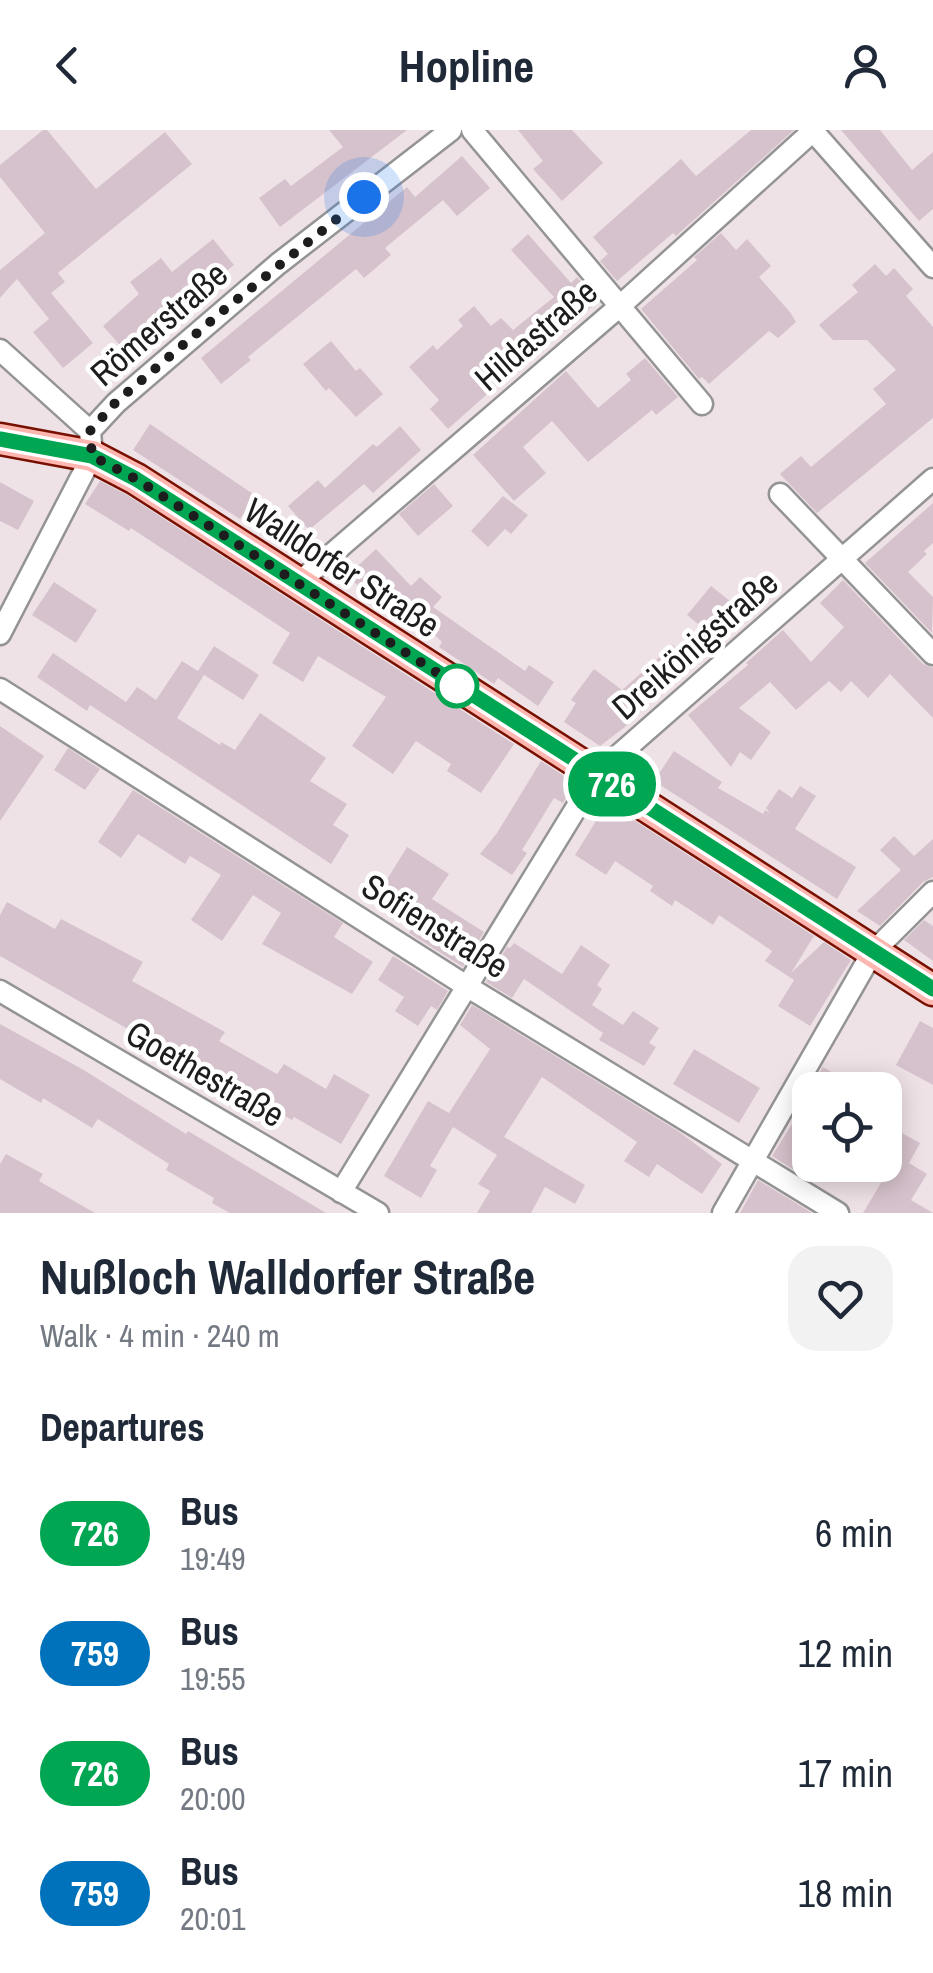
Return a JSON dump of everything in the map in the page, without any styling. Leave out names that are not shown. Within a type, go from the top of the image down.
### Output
[{"type":"street","name":"Römerstraße","points":[[0,634],[91,443],[116,402],[278,264],[451,130]]},
{"type":"street","points":[[472,130],[702,404]]},
{"type":"street","points":[[813,130],[933,268]]},
{"type":"street","name":"Hildastraße","points":[[297,584],[620,306],[813,130]]},
{"type":"street","points":[[0,350],[91,443]]},
{"type":"street","name":"Walldorfer Straße","points":[[0,439],[91,443],[136,479],[297,584],[933,990]]},
{"type":"street","name":"Dreikönigstraße","points":[[340,1192],[597,774],[933,479]]},
{"type":"street","points":[[780,494],[933,654]]},
{"type":"street","name":"Sofienstraße","points":[[0,689],[468,987],[838,1213]]},
{"type":"street","points":[[723,1213],[872,953],[933,892]]},
{"type":"street","name":"Goethestraße","points":[[0,991],[378,1213]]},
{"type":"building","points":[[43,130],[96,189],[165,132],[192,164],[58,273],[65,282],[51,293],[93,343],[63,368],[33,332],[49,319],[17,279],[0,298],[0,270],[45,233],[0,177],[0,165]]},
{"type":"building","points":[[329,130],[407,130],[280,227],[259,198],[285,179],[291,186],[343,147]]},
{"type":"building","points":[[518,130],[572,130],[603,163],[562,201],[533,169],[543,161]]},
{"type":"building","points":[[751,130],[794,130],[676,236],[673,233],[617,281],[600,261],[608,254],[593,237],[681,159],[696,176]]},
{"type":"building","points":[[841,130],[880,130],[912,170],[933,152],[933,209],[919,221]]},
{"type":"building","points":[[462,156],[490,188],[457,216],[443,200],[385,248],[391,255],[364,278],[356,269],[248,357],[251,360],[221,384],[201,358],[407,187],[415,197]]},
{"type":"building","points":[[721,233],[736,250],[747,239],[771,266],[759,277],[796,322],[778,338],[769,331],[709,384],[702,377],[699,379],[641,309],[697,260],[694,257]]},
{"type":"building","points":[[528,234],[571,283],[577,277],[598,301],[561,334],[558,331],[448,429],[430,409],[439,400],[409,367],[433,345],[437,350],[463,326],[458,320],[474,306],[491,326],[501,318],[513,330],[554,297],[511,250]]},
{"type":"building","points":[[213,239],[234,265],[126,352],[103,326],[139,294],[130,282],[161,258],[172,272]]},
{"type":"building","points":[[875,264],[886,276],[894,268],[913,289],[906,296],[933,327],[933,418],[817,513],[780,474],[801,456],[811,467],[886,404],[873,389],[896,370],[867,340],[833,340],[819,325],[858,292],[852,285]]},
{"type":"building","points":[[331,341],[356,371],[360,368],[383,394],[356,417],[303,364]]},
{"type":"building","points":[[645,358],[678,397],[656,415],[652,410],[588,462],[552,421],[523,447],[546,473],[514,501],[473,455],[566,371],[598,408],[631,380],[626,374]]},
{"type":"building","points":[[150,424],[256,496],[240,519],[133,450]]},
{"type":"building","points":[[400,426],[421,450],[373,493],[364,484],[309,530],[288,506],[318,480],[325,488],[373,444],[377,447]]},
{"type":"building","points":[[100,481],[514,744],[481,793],[447,771],[451,764],[416,741],[393,774],[352,746],[386,697],[318,656],[303,682],[272,663],[290,633],[131,528],[129,531],[85,504]]},
{"type":"building","points":[[0,482],[34,501],[18,530],[0,521]]},
{"type":"building","points":[[434,484],[453,506],[418,536],[399,514]]},
{"type":"building","points":[[503,496],[528,515],[511,534],[505,529],[488,547],[471,531]]},
{"type":"building","points":[[933,503],[933,543],[908,572],[933,597],[932,633],[865,563]]},
{"type":"building","points":[[376,549],[411,586],[420,577],[442,597],[433,607],[525,671],[529,665],[554,682],[538,706],[498,678],[494,684],[439,647],[442,642],[383,588],[371,600],[348,575]]},
{"type":"building","points":[[843,580],[923,664],[933,668],[933,718],[890,674],[868,698],[851,681],[841,692],[829,681],[796,710],[770,682],[739,708],[771,732],[751,760],[740,752],[731,767],[688,715],[783,630],[811,662],[844,627],[820,603]]},
{"type":"building","points":[[54,582],[97,610],[76,643],[32,615]]},
{"type":"building","points":[[711,586],[745,613],[721,643],[687,615]]},
{"type":"building","points":[[673,645],[692,667],[655,700],[651,696],[634,720],[600,746],[564,722],[576,703],[571,700],[594,669],[622,690]]},
{"type":"building","points":[[214,646],[259,675],[243,700],[198,671]]},
{"type":"building","points":[[53,653],[126,702],[137,687],[156,700],[182,661],[204,675],[177,718],[235,750],[260,713],[326,758],[310,781],[347,804],[333,825],[349,835],[331,864],[90,705],[87,711],[37,677]]},
{"type":"building","points":[[0,726],[44,756],[0,821]]},
{"type":"building","points":[[68,748],[100,769],[85,790],[54,770]]},
{"type":"building","points":[[674,751],[722,782],[718,788],[763,814],[765,810],[770,813],[766,808],[779,789],[792,798],[800,786],[816,796],[795,829],[856,867],[837,899],[654,781]]},
{"type":"building","points":[[541,761],[575,783],[563,803],[554,798],[522,850],[527,853],[512,875],[480,854]]},
{"type":"building","points":[[133,790],[343,923],[334,937],[373,962],[352,994],[262,944],[281,913],[253,895],[222,941],[191,920],[221,875],[190,856],[185,864],[138,834],[121,858],[98,842]]},
{"type":"building","points":[[607,803],[814,936],[791,973],[824,942],[851,960],[810,1026],[778,1006],[794,980],[765,961],[772,951],[719,915],[713,925],[675,900],[672,906],[650,891],[653,886],[615,861],[606,875],[575,855]]},
{"type":"building","points":[[894,836],[914,856],[933,839],[933,877],[923,882],[880,926],[857,911],[901,870],[880,850]]},
{"type":"building","points":[[407,847],[449,874],[432,899],[484,932],[463,967],[409,933],[412,928],[404,923],[410,914],[378,894]]},
{"type":"building","points":[[7,902],[55,929],[61,919],[143,962],[132,981],[225,1032],[219,1041],[277,1074],[284,1064],[326,1089],[334,1074],[370,1095],[341,1144],[261,1102],[263,1098],[205,1065],[203,1069],[154,1044],[0,956],[0,915]]},
{"type":"building","points":[[924,920],[933,926],[933,961],[904,940]]},
{"type":"building","points":[[514,943],[562,974],[581,945],[610,965],[597,985],[602,989],[592,1005],[623,1025],[633,1011],[659,1028],[649,1043],[656,1047],[644,1066],[599,1040],[603,1033],[524,979],[512,998],[486,982],[507,947]]},
{"type":"building","points":[[393,956],[448,991],[437,1010],[431,1006],[418,1026],[395,1011],[404,997],[378,980]]},
{"type":"building","points":[[472,1005],[678,1131],[722,1164],[702,1194],[657,1164],[649,1177],[624,1161],[637,1142],[542,1077],[504,1137],[585,1185],[575,1204],[545,1187],[531,1213],[477,1213],[490,1191],[478,1184],[497,1155],[453,1127],[430,1166],[437,1170],[421,1198],[384,1176],[428,1101],[449,1113],[490,1049],[460,1025]]},
{"type":"building","points":[[920,1021],[933,1028],[933,1085],[896,1065]]},
{"type":"building","points":[[0,1024],[326,1213],[230,1213],[212,1203],[214,1198],[166,1170],[169,1164],[98,1119],[92,1128],[43,1098],[41,1103],[0,1079]]},
{"type":"building","points":[[694,1049],[760,1088],[739,1123],[673,1084]]},
{"type":"building","points":[[792,1124],[792,1169],[772,1156]]},
{"type":"building","points":[[902,1133],[920,1143],[909,1163],[927,1174],[911,1200],[933,1213],[863,1213],[881,1182],[902,1182]]},
{"type":"building","points":[[6,1154],[43,1174],[39,1181],[95,1213],[0,1213],[0,1164]]},
{"type":"building","points":[[758,1180],[812,1213],[740,1213]]},
{"type":"bus line","name":"726","points":[[0,439],[92,456],[136,479],[933,989]]},
{"type":"route","points":[[364,197],[278,264],[116,402],[90,431],[92,456],[136,479],[464,690],[457,686]]}]
